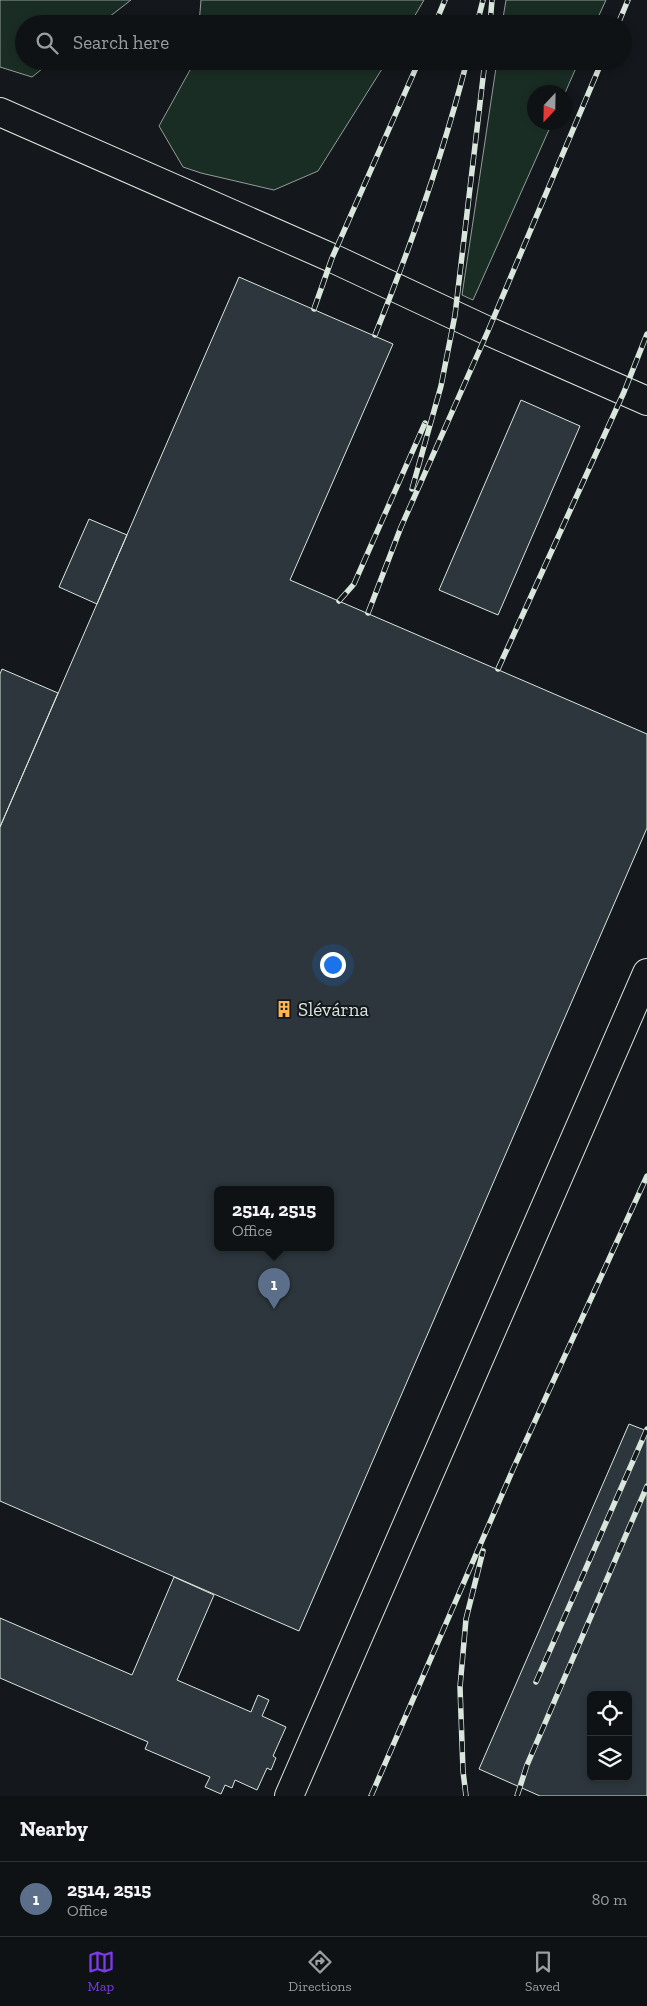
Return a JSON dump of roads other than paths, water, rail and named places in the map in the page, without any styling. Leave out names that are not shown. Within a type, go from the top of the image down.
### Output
[{"type":"lane","points":[[0,112],[332,258],[488,331],[647,401]]},
{"type":"lane","points":[[289,1796],[647,973]]},
{"type":"railway","points":[[439,15],[445,0]]},
{"type":"railway","points":[[479,15],[483,0]]},
{"type":"railway","points":[[491,15],[492,0]]},
{"type":"railway","points":[[622,15],[628,0]]},
{"type":"railway","points":[[314,309],[332,258],[415,70]]},
{"type":"railway","points":[[375,335],[426,200],[465,70]]},
{"type":"railway","points":[[412,489],[441,386],[455,315],[484,70]]},
{"type":"railway","points":[[368,613],[401,527],[488,331],[598,70]]},
{"type":"railway","points":[[498,669],[624,392],[647,334]]},
{"type":"railway","points":[[339,601],[354,584],[425,423]]},
{"type":"railway","points":[[371,1796],[514,1467],[647,1176]]},
{"type":"railway","points":[[536,1682],[647,1429]]},
{"type":"railway","points":[[517,1796],[527,1765],[647,1486]]},
{"type":"railway","points":[[466,1796],[463,1771],[460,1687],[466,1619],[483,1551]]},
{"type":"place","name":"Slévárna","points":[[284,1009]]},
{"type":"place","name":"2514, 2515","points":[[274,1309]]}]
